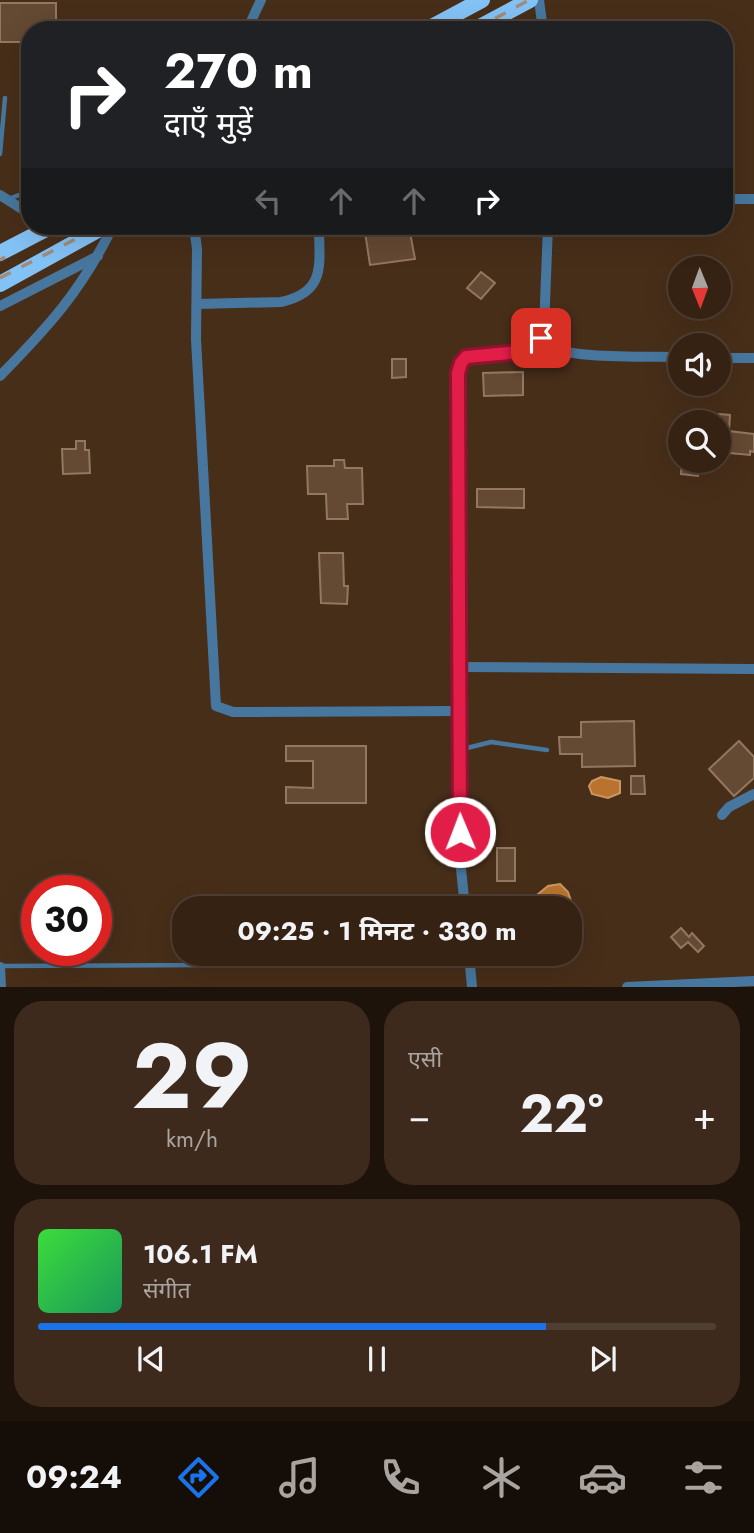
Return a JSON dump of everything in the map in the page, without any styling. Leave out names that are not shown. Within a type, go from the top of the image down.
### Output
[{"type":"highway","points":[[443,21],[482,0]]},
{"type":"highway","points":[[491,21],[530,0]]},
{"type":"highway","points":[[0,253],[33,235]]},
{"type":"highway","points":[[0,284],[89,235]]},
{"type":"street","points":[[251,21],[261,0]]},
{"type":"street","points":[[539,0],[542,21]]},
{"type":"street","points":[[4,197],[21,208]]},
{"type":"street","points":[[733,199],[754,199]]},
{"type":"street","points":[[0,376],[65,307],[108,235]]},
{"type":"street","points":[[195,235],[216,706],[233,712],[459,711]]},
{"type":"street","points":[[197,304],[293,300],[309,290],[319,275],[319,235]]},
{"type":"street","points":[[464,896],[460,859],[459,750],[460,367],[466,357],[522,353],[535,349],[539,343],[544,328],[548,235]]},
{"type":"street","points":[[0,306],[98,256]]},
{"type":"street","points":[[539,343],[558,351],[668,356]]},
{"type":"street","points":[[731,358],[754,358]]},
{"type":"street","points":[[460,667],[754,669]]},
{"type":"street","points":[[722,815],[729,807],[754,794]]},
{"type":"street","points":[[470,966],[472,987]]},
{"type":"street","points":[[0,967],[1,987]]},
{"type":"street","points":[[627,987],[754,981]]},
{"type":"lane","points":[[0,154],[5,98]]},
{"type":"lane","points":[[459,750],[491,742],[547,750]]},
{"type":"lane","points":[[0,967],[172,965]]},
{"type":"shaded area","points":[[601,777],[620,781],[620,793],[608,798],[592,794],[589,786],[592,781]]},
{"type":"shaded area","points":[[560,884],[569,896],[536,896],[548,886]]},
{"type":"building","points":[[0,3],[56,3],[56,21],[21,21],[21,42],[0,42]]},
{"type":"building","points":[[365,235],[410,235],[415,259],[370,265]]},
{"type":"building","points":[[481,272],[495,283],[481,299],[467,288]]},
{"type":"building","points":[[392,359],[406,359],[406,377],[392,378]]},
{"type":"building","points":[[523,372],[523,395],[484,396],[483,373]]},
{"type":"building","points":[[731,431],[754,434],[754,452],[750,451],[750,455],[731,453]]},
{"type":"building","points":[[76,441],[85,441],[85,450],[89,450],[90,473],[63,474],[62,449],[76,449]]},
{"type":"building","points":[[334,460],[344,460],[345,468],[362,468],[363,504],[347,504],[348,519],[327,519],[326,494],[308,494],[307,466],[334,466]]},
{"type":"building","points":[[681,473],[698,473],[698,476]]},
{"type":"building","points":[[477,489],[524,489],[524,508],[477,507]]},
{"type":"building","points":[[319,553],[343,553],[344,586],[348,586],[347,604],[321,603]]},
{"type":"building","points":[[634,721],[635,766],[582,767],[582,754],[560,754],[559,737],[581,737],[581,722]]},
{"type":"building","points":[[739,741],[754,757],[754,778],[734,796],[709,769]]},
{"type":"building","points":[[286,746],[366,746],[366,803],[286,803],[286,787],[313,788],[313,761],[286,761]]},
{"type":"building","points":[[631,776],[644,776],[645,794],[631,794]]},
{"type":"building","points":[[497,848],[515,848],[515,881],[497,881]]},
{"type":"building","points":[[681,928],[689,937],[692,933],[704,946],[698,952],[688,942],[681,948],[671,937]]},
{"type":"railway","points":[[490,21],[529,0]]},
{"type":"railway","points":[[0,278],[84,235]]},
{"type":"railway","points":[[0,260],[5,257]]},
{"type":"route","points":[[460,832],[458,373],[466,357],[530,351],[541,338]]}]
